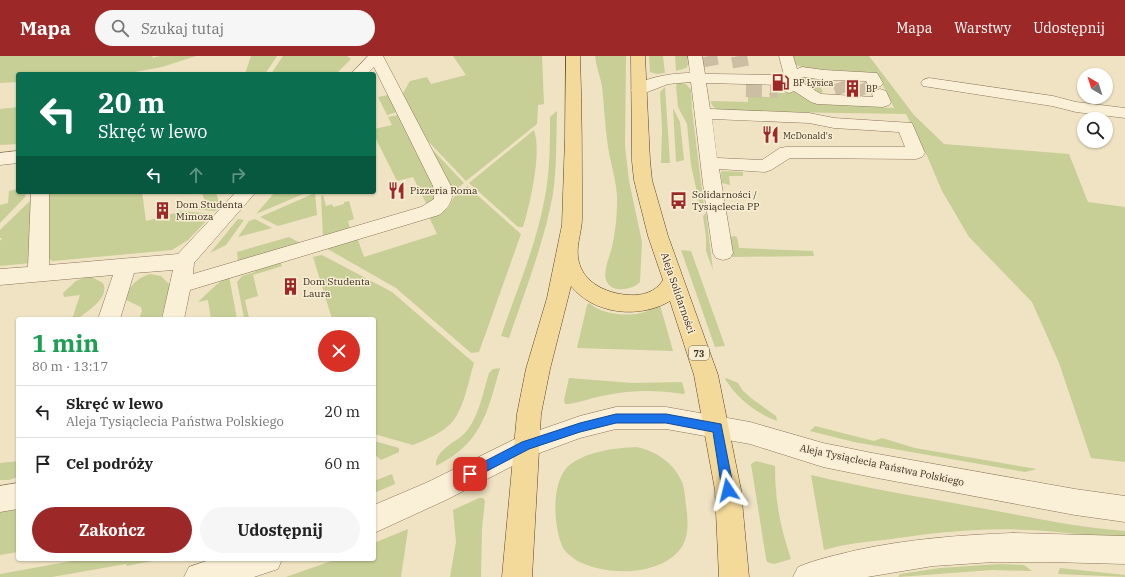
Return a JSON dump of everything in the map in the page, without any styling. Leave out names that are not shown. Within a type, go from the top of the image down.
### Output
[{"type":"main road","points":[[517,577],[526,446],[530,414],[538,369],[558,298],[572,225],[574,138],[573,56]]},
{"type":"main road","name":"Aleja Solidarności","points":[[638,56],[641,161],[643,180],[658,236],[706,375],[728,490],[734,577]]},
{"type":"main road","points":[[566,253],[569,266],[582,285],[611,302],[627,304],[658,298],[666,292],[673,280]]},
{"type":"street","points":[[360,72],[376,56]]},
{"type":"street","points":[[181,285],[428,212],[440,205],[444,196],[442,186],[382,83],[376,56]]},
{"type":"street","points":[[695,56],[707,74],[704,114],[713,192],[723,253]]},
{"type":"street","points":[[786,56],[788,82]]},
{"type":"street","points":[[639,90],[658,80],[707,74],[788,82],[817,99],[836,88],[870,88],[836,88],[802,72],[788,82]]},
{"type":"street","points":[[929,83],[1053,101],[1076,107],[1125,114]]},
{"type":"street","points":[[704,114],[810,118],[834,123],[906,127],[916,153],[786,152],[765,166],[710,163]]},
{"type":"street","points":[[823,121],[830,129],[834,139],[834,147],[831,152]]},
{"type":"street","points":[[0,159],[16,157]]},
{"type":"street","points":[[38,274],[40,194]]},
{"type":"street","points":[[173,317],[181,285],[184,261],[245,194]]},
{"type":"street","points":[[0,277],[184,261]]},
{"type":"street","points":[[110,317],[126,267]]},
{"type":"street","name":"Aleja Tysiąclecia Państwa Polskiego","points":[[376,518],[437,491],[526,446],[580,427],[616,418],[666,418],[750,433],[823,455],[1075,502],[1125,509]]},
{"type":"street","points":[[0,499],[16,496]]},
{"type":"street","points":[[808,577],[886,559],[974,549],[1034,547],[1125,550]]},
{"type":"street","points":[[199,577],[260,561]]},
{"type":"green space","points":[[0,56],[153,56],[152,58],[160,56],[196,56],[162,67],[136,72],[16,72],[16,82],[0,83]]},
{"type":"green space","points":[[251,56],[277,56],[266,72],[246,72]]},
{"type":"green space","points":[[283,56],[347,56],[351,59],[338,72],[272,72]]},
{"type":"green space","points":[[453,56],[542,56],[544,104],[538,105],[537,124],[466,181],[425,138],[402,95],[410,81],[427,77],[431,84],[466,75]]},
{"type":"green space","points":[[595,56],[626,56],[625,146],[629,181],[642,242],[640,282],[627,289],[617,289],[612,287],[606,280],[605,276],[615,231],[617,197],[609,154],[602,86]]},
{"type":"green space","points":[[649,56],[663,56],[665,73],[657,74],[650,72]]},
{"type":"green space","points":[[675,56],[687,56],[688,65],[686,68],[676,71]]},
{"type":"green space","points":[[791,56],[869,56],[914,115],[944,144],[1069,154],[1088,202],[1125,207],[1125,462],[1091,458],[1059,363],[1032,302],[969,237],[942,191],[928,158],[906,114],[723,111],[712,105],[711,101],[748,102],[748,96],[770,97],[769,93],[790,93],[796,91],[816,104],[894,108],[877,73],[804,68],[794,64]]},
{"type":"green space","points":[[799,76],[817,79],[823,92],[818,94],[799,83]]},
{"type":"green space","points":[[678,82],[686,84],[691,90],[692,110],[704,206],[699,202],[691,165],[687,124],[678,107],[676,86]]},
{"type":"green space","points":[[665,87],[670,163],[661,163],[662,129],[660,92]]},
{"type":"green space","points":[[388,95],[397,112],[387,115],[378,97]]},
{"type":"green space","points":[[16,107],[16,144],[0,145],[0,109]]},
{"type":"green space","points":[[673,108],[680,122],[684,160],[676,162]]},
{"type":"green space","points":[[557,111],[553,194],[545,231],[534,267],[509,338],[501,336],[536,236],[549,170],[550,117]]},
{"type":"green space","points":[[398,115],[433,182],[438,196],[428,207],[413,177],[397,181],[376,139],[376,129],[392,125],[388,117]]},
{"type":"green space","points":[[534,130],[537,151],[534,178],[523,227],[518,227],[469,183]]},
{"type":"green space","points":[[430,147],[464,183],[453,192],[451,188]]},
{"type":"green space","points":[[722,171],[743,172],[743,176],[729,176],[730,185],[722,183]]},
{"type":"green space","points":[[467,186],[521,234],[479,352],[471,353],[396,288],[324,247],[357,237],[364,257],[437,234],[429,217],[448,208],[454,197]]},
{"type":"green space","points":[[16,189],[16,194],[26,194],[25,197],[0,223],[0,205],[8,203],[9,191]]},
{"type":"green space","points":[[48,194],[142,194],[146,221],[182,211],[213,214],[188,240],[172,250],[53,261],[50,260],[48,256]]},
{"type":"green space","points":[[202,194],[217,194],[220,207],[215,211],[190,209],[205,204]]},
{"type":"green space","points":[[273,194],[303,194],[256,214]]},
{"type":"green space","points":[[315,194],[317,215],[278,226],[260,217]]},
{"type":"green space","points":[[323,195],[326,206],[332,204],[333,207],[349,201],[354,219],[348,221],[350,229],[323,237],[321,196]]},
{"type":"green space","points":[[33,198],[31,263],[0,266],[0,241],[2,238],[0,238],[0,230]]},
{"type":"green space","points":[[706,213],[713,270],[706,251],[703,216]]},
{"type":"green space","points":[[238,219],[244,220],[226,245],[210,253]]},
{"type":"green space","points":[[255,219],[272,228],[238,237],[249,221]]},
{"type":"green space","points":[[289,237],[302,244],[238,262],[237,252]]},
{"type":"green space","points":[[730,237],[737,237],[739,248],[813,251],[814,256],[732,257]]},
{"type":"green space","points":[[681,250],[691,251],[725,346],[715,347]]},
{"type":"green space","points":[[322,255],[392,292],[474,363],[466,393],[457,415],[444,429],[413,445],[376,435],[376,317],[331,317],[313,257]]},
{"type":"green space","points":[[280,260],[282,266],[253,275],[258,296],[245,300],[249,317],[244,317],[237,282],[242,276],[255,272],[254,268]]},
{"type":"green space","points":[[150,274],[161,276],[170,285],[162,317],[140,317],[142,311],[141,307],[126,300],[125,297],[129,289],[142,277]]},
{"type":"green space","points":[[229,276],[237,317],[211,317],[208,300],[198,302],[216,285]]},
{"type":"green space","points":[[86,277],[92,277],[103,283],[104,288],[101,299],[81,317],[73,317],[80,295],[64,297],[63,293],[76,281]]},
{"type":"green space","points":[[589,303],[601,310],[624,315],[638,314],[660,305],[673,351],[577,348],[587,305]]},
{"type":"green space","points":[[500,368],[486,413],[473,437],[464,447],[436,466],[437,460],[442,451],[461,437],[470,427],[480,404],[489,373],[493,369]]},
{"type":"green space","points":[[569,378],[632,383],[682,382],[685,393],[635,391],[565,404],[564,400]]},
{"type":"green space","points":[[726,378],[738,383],[743,391],[751,398],[776,416],[777,421],[754,409],[741,399],[725,379]]},
{"type":"green space","points":[[815,426],[874,441],[882,438],[915,448],[1037,469],[1025,472],[854,442],[810,431]]},
{"type":"green space","points":[[376,442],[399,448],[399,452],[381,460],[376,456]]},
{"type":"green space","points":[[636,447],[650,451],[664,459],[679,475],[684,491],[688,521],[685,541],[674,556],[662,563],[648,568],[633,571],[618,571],[588,566],[576,560],[567,553],[563,548],[560,539],[557,528],[556,503],[560,480],[565,470],[579,459],[611,449]]},
{"type":"green space","points":[[16,461],[16,478],[9,480],[0,480],[0,463]]},
{"type":"green space","points":[[756,461],[775,466],[779,513],[791,559],[774,564],[767,562],[766,558],[751,464]]},
{"type":"green space","points":[[392,474],[395,484],[376,492],[376,480]]},
{"type":"green space","points":[[811,475],[1050,521],[1125,531],[1125,537],[992,529],[938,533],[862,542],[824,550]]},
{"type":"green space","points":[[479,498],[483,498],[485,501],[482,528],[481,577],[450,577],[456,542],[453,510]]},
{"type":"green space","points":[[16,505],[16,552],[0,555],[0,507]]},
{"type":"green space","points":[[408,529],[401,577],[286,577],[331,561],[376,561],[376,542]]},
{"type":"green space","points":[[72,561],[152,561],[52,577],[0,577],[0,574]]},
{"type":"green space","points":[[999,564],[1024,565],[1032,571],[992,570],[898,577],[900,574],[940,568]]},
{"type":"green space","points":[[1060,568],[1125,575],[1125,577],[1058,574]]},
{"type":"tunnel","points":[[709,56],[711,66]]},
{"type":"tunnel","points":[[739,56],[741,67]]},
{"type":"tunnel","points":[[840,82],[844,93]]},
{"type":"tunnel","points":[[863,83],[868,93]]},
{"type":"tunnel","points":[[746,89],[778,90]]},
{"type":"place","name":"BP Łysica","points":[[780,82]]},
{"type":"place","name":"BP","points":[[853,88]]},
{"type":"place","name":"McDonald's","points":[[770,135]]},
{"type":"place","name":"Pizzeria Roma","points":[[397,190]]},
{"type":"place","name":"Solidarności / Tysiąclecia PP","points":[[679,200]]},
{"type":"place","name":"Dom Studenta Mimoza","points":[[163,210]]},
{"type":"place","name":"Dom Studenta Laura","points":[[290,287]]},
{"type":"route","points":[[470,474],[526,446],[580,427],[616,418],[666,418],[717,428],[728,490]]}]
